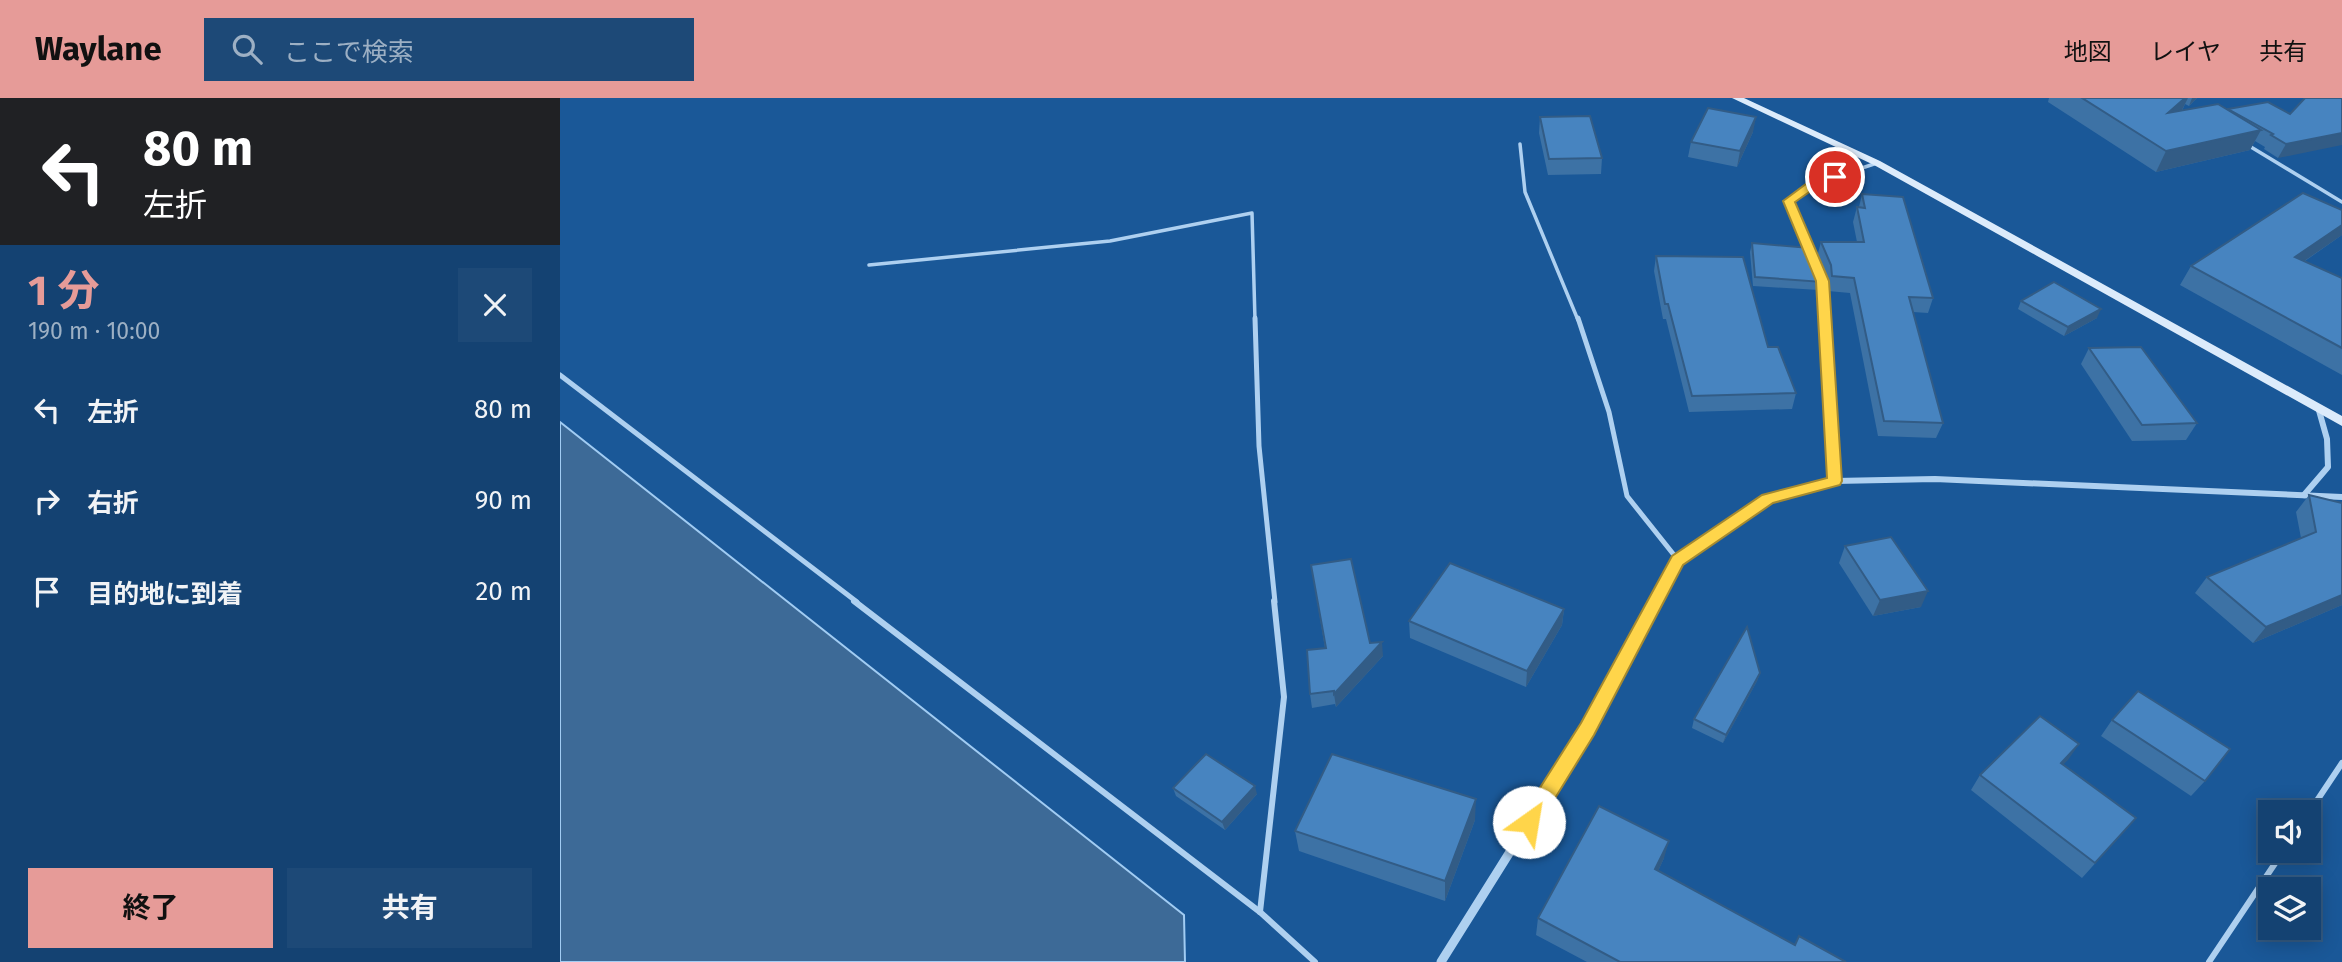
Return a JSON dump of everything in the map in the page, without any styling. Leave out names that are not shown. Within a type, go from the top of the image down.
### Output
[{"type":"street","points":[[1737,98],[1877,163],[2342,422]]},
{"type":"street","points":[[2304,495],[2328,467],[2327,439],[2318,408]]},
{"type":"street","points":[[1441,962],[1587,729],[1678,560],[1768,499],[1835,481],[2023,480],[2342,497]]},
{"type":"lane","points":[[2236,137],[2342,202]]},
{"type":"lane","points":[[1520,144],[1525,192],[1585,337],[1609,412],[1627,496],[1678,560]]},
{"type":"lane","points":[[1835,481],[1823,281],[1789,201],[1814,184],[1877,163]]},
{"type":"lane","points":[[869,265],[1054,247],[1210,224],[1252,212],[1259,446],[1284,697],[1260,912]]},
{"type":"lane","points":[[560,375],[1260,912],[1315,962]]},
{"type":"lane","points":[[2317,800],[2342,763]]},
{"type":"lane","points":[[2209,962],[2275,863]]},
{"type":"water","points":[[560,422],[1184,915],[1185,962],[560,962]]},
{"type":"building","points":[[2082,98],[2185,98],[2168,113],[2218,104],[2261,130],[2166,151]]},
{"type":"building","points":[[2305,98],[2342,98],[2342,133],[2286,144],[2228,109],[2268,102],[2290,114]]},
{"type":"building","points":[[1708,108],[1756,117],[1740,151],[1691,142]]},
{"type":"building","points":[[1590,116],[1602,158],[1549,159],[1540,117]]},
{"type":"building","points":[[2303,193],[2342,210],[2342,225],[2295,257],[2342,278],[2342,348],[2191,266]]},
{"type":"building","points":[[1862,194],[1903,197],[1933,298],[1909,297],[1943,423],[1884,421],[1854,278],[1832,276],[1831,265],[1821,242],[1864,242],[1857,207],[1865,208]]},
{"type":"building","points":[[1752,243],[1810,248],[1822,282],[1755,277]]},
{"type":"building","points":[[1656,256],[1743,257],[1768,347],[1778,347],[1796,393],[1692,396],[1668,304],[1665,304]]},
{"type":"building","points":[[2054,282],[2101,309],[2068,327],[2021,301]]},
{"type":"building","points":[[2141,347],[2197,423],[2142,425],[2089,348]]},
{"type":"building","points":[[2309,495],[2342,503],[2342,595],[2266,627],[2207,577],[2316,532]]},
{"type":"building","points":[[1891,537],[1928,591],[1880,600],[1845,546]]},
{"type":"building","points":[[1351,559],[1370,643],[1382,642],[1334,694],[1334,691],[1310,694],[1307,650],[1326,648],[1311,565]]},
{"type":"building","points":[[1450,563],[1564,609],[1527,671],[1409,621]]},
{"type":"building","points":[[1747,627],[1760,673],[1726,735],[1694,719]]},
{"type":"building","points":[[2138,691],[2230,749],[2205,781],[2112,720]]},
{"type":"building","points":[[2040,716],[2079,744],[2061,763],[2136,818],[2095,863],[1980,775]]},
{"type":"building","points":[[1206,754],[1255,786],[1222,822],[1173,788]]},
{"type":"building","points":[[1332,754],[1476,799],[1445,881],[1295,831]]},
{"type":"building","points":[[1599,806],[1669,841],[1655,869],[1795,945],[1799,936],[1846,962],[1620,962],[1538,918]]},
{"type":"route","points":[[1529,822],[1587,729],[1678,560],[1768,499],[1835,481],[1823,281],[1789,201],[1814,184],[1835,177]]}]
